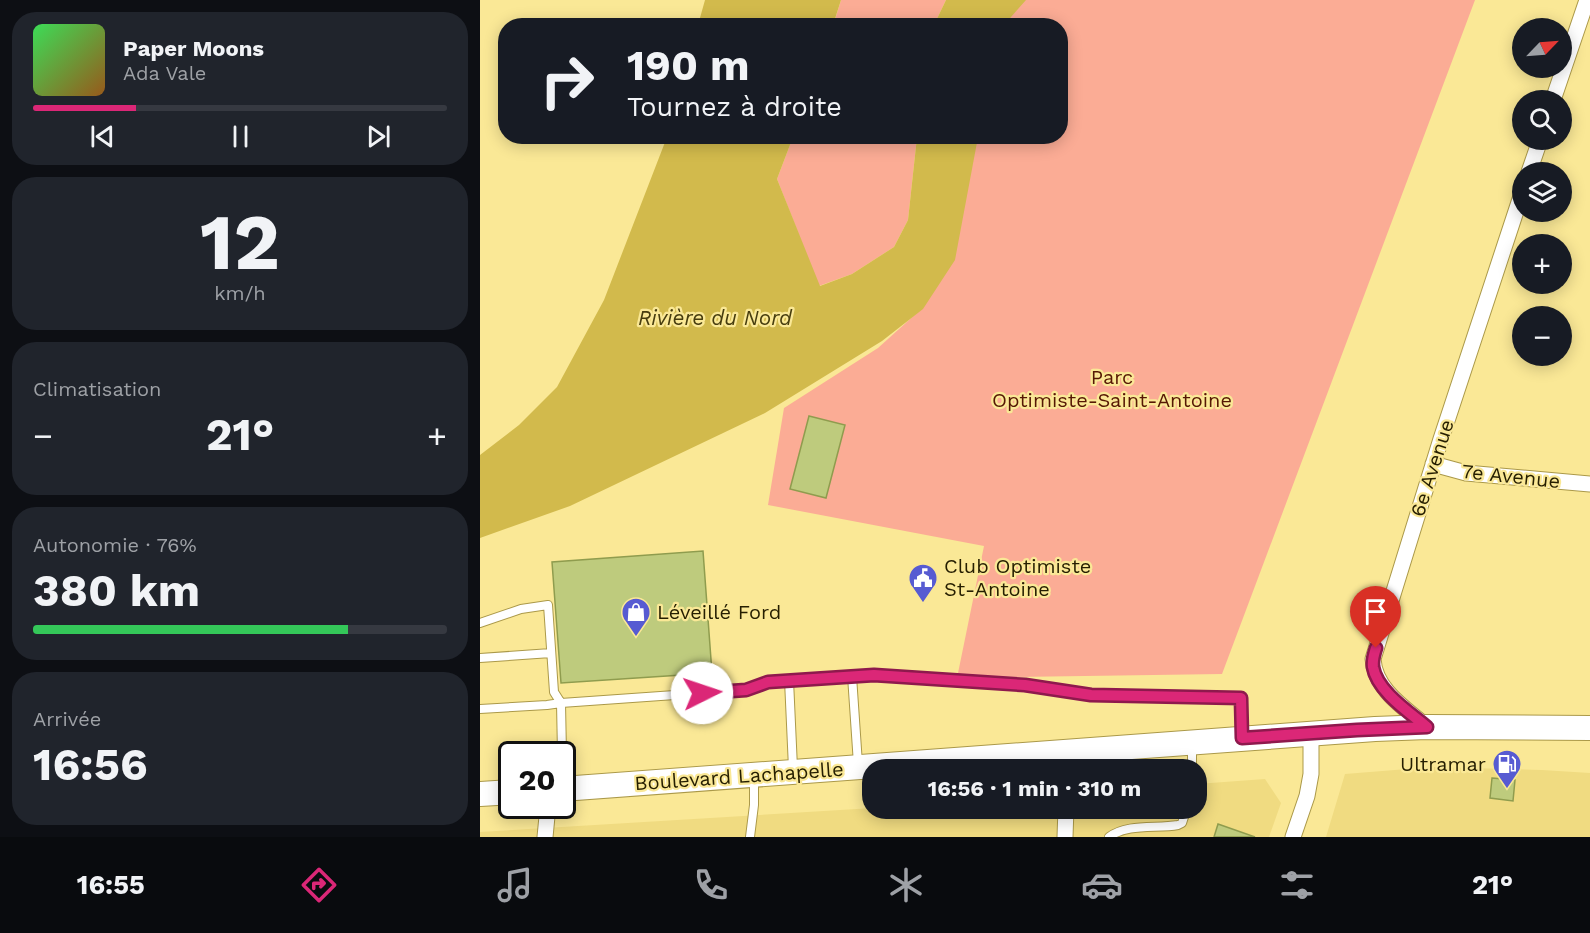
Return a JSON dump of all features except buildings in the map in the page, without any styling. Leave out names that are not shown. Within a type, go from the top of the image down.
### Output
[{"type":"main road","name":"Boulevard Lachapelle","points":[[1074,759],[1191,742],[1311,733],[1427,727],[1590,728]]},
{"type":"main road","name":"Boulevard Lachapelle","points":[[1527,728],[1590,739]]},
{"type":"main road","name":"Boulevard Lachapelle","points":[[576,788],[862,767]]},
{"type":"main road","points":[[480,794],[498,793]]},
{"type":"street","points":[[1556,90],[1587,0]]},
{"type":"street","name":"6e Avenue","points":[[1427,727],[1389,695],[1375,674],[1373,658],[1433,464],[1513,222]]},
{"type":"street","name":"7e Avenue","points":[[1433,464],[1466,473],[1590,484]]},
{"type":"street","points":[[1293,837],[1311,774],[1311,733]]},
{"type":"street","points":[[545,837],[547,819]]},
{"type":"street","points":[[1065,837],[1066,819]]},
{"type":"lane","points":[[480,623],[521,609],[548,605],[554,692],[561,703],[562,741]]},
{"type":"lane","points":[[480,658],[551,653]]},
{"type":"lane","points":[[480,709],[746,690],[768,682],[874,675],[1025,685],[1091,695],[1241,698],[1242,738]]},
{"type":"lane","points":[[852,676],[858,767]]},
{"type":"lane","points":[[789,680],[793,773]]},
{"type":"lane","points":[[1191,742],[1192,759]]},
{"type":"lane","points":[[750,837],[754,805],[753,776]]},
{"type":"lane","points":[[1109,837],[1132,829],[1178,825],[1183,819]]},
{"type":"shaded area","points":[[1432,767],[1590,773],[1590,837],[1326,837],[1345,774]]},
{"type":"shaded area","points":[[1265,779],[1281,803],[1269,837],[480,837],[480,832],[862,809],[862,819],[1207,819],[1207,783]]},
{"type":"green space","points":[[841,0],[946,0],[937,18],[835,18]]},
{"type":"green space","name":"Parc Optimiste-Saint-Antoine","points":[[1024,0],[1475,0],[1222,674],[957,678],[984,546],[768,505],[784,408],[878,348],[919,311],[974,144],[1068,144],[1068,18],[1008,18]]},
{"type":"green space","points":[[790,144],[916,144],[908,220],[894,247],[852,274],[819,286],[777,179]]},
{"type":"water","points":[[705,0],[841,0],[835,18],[700,18]]},
{"type":"water","points":[[946,0],[1026,0],[1010,18],[937,18]]},
{"type":"water","name":"Rivière du Nord","points":[[664,144],[790,144],[777,179],[820,286],[852,274],[894,247],[908,220],[916,144],[977,144],[955,260],[923,309],[882,341],[765,413],[570,506],[480,538],[480,455],[519,425],[557,387],[604,300]]},
{"type":"place","name":"Club Optimiste St-Antoine","points":[[923,604]]},
{"type":"place","name":"Léveillé Ford","points":[[636,638]]},
{"type":"place","name":"Ultramar","points":[[1507,790]]},
{"type":"route","points":[[702,693],[746,690],[768,682],[874,675],[1025,685],[1091,695],[1241,698],[1242,738],[1427,727],[1389,695],[1382,686],[1373,667],[1376,648]]}]
